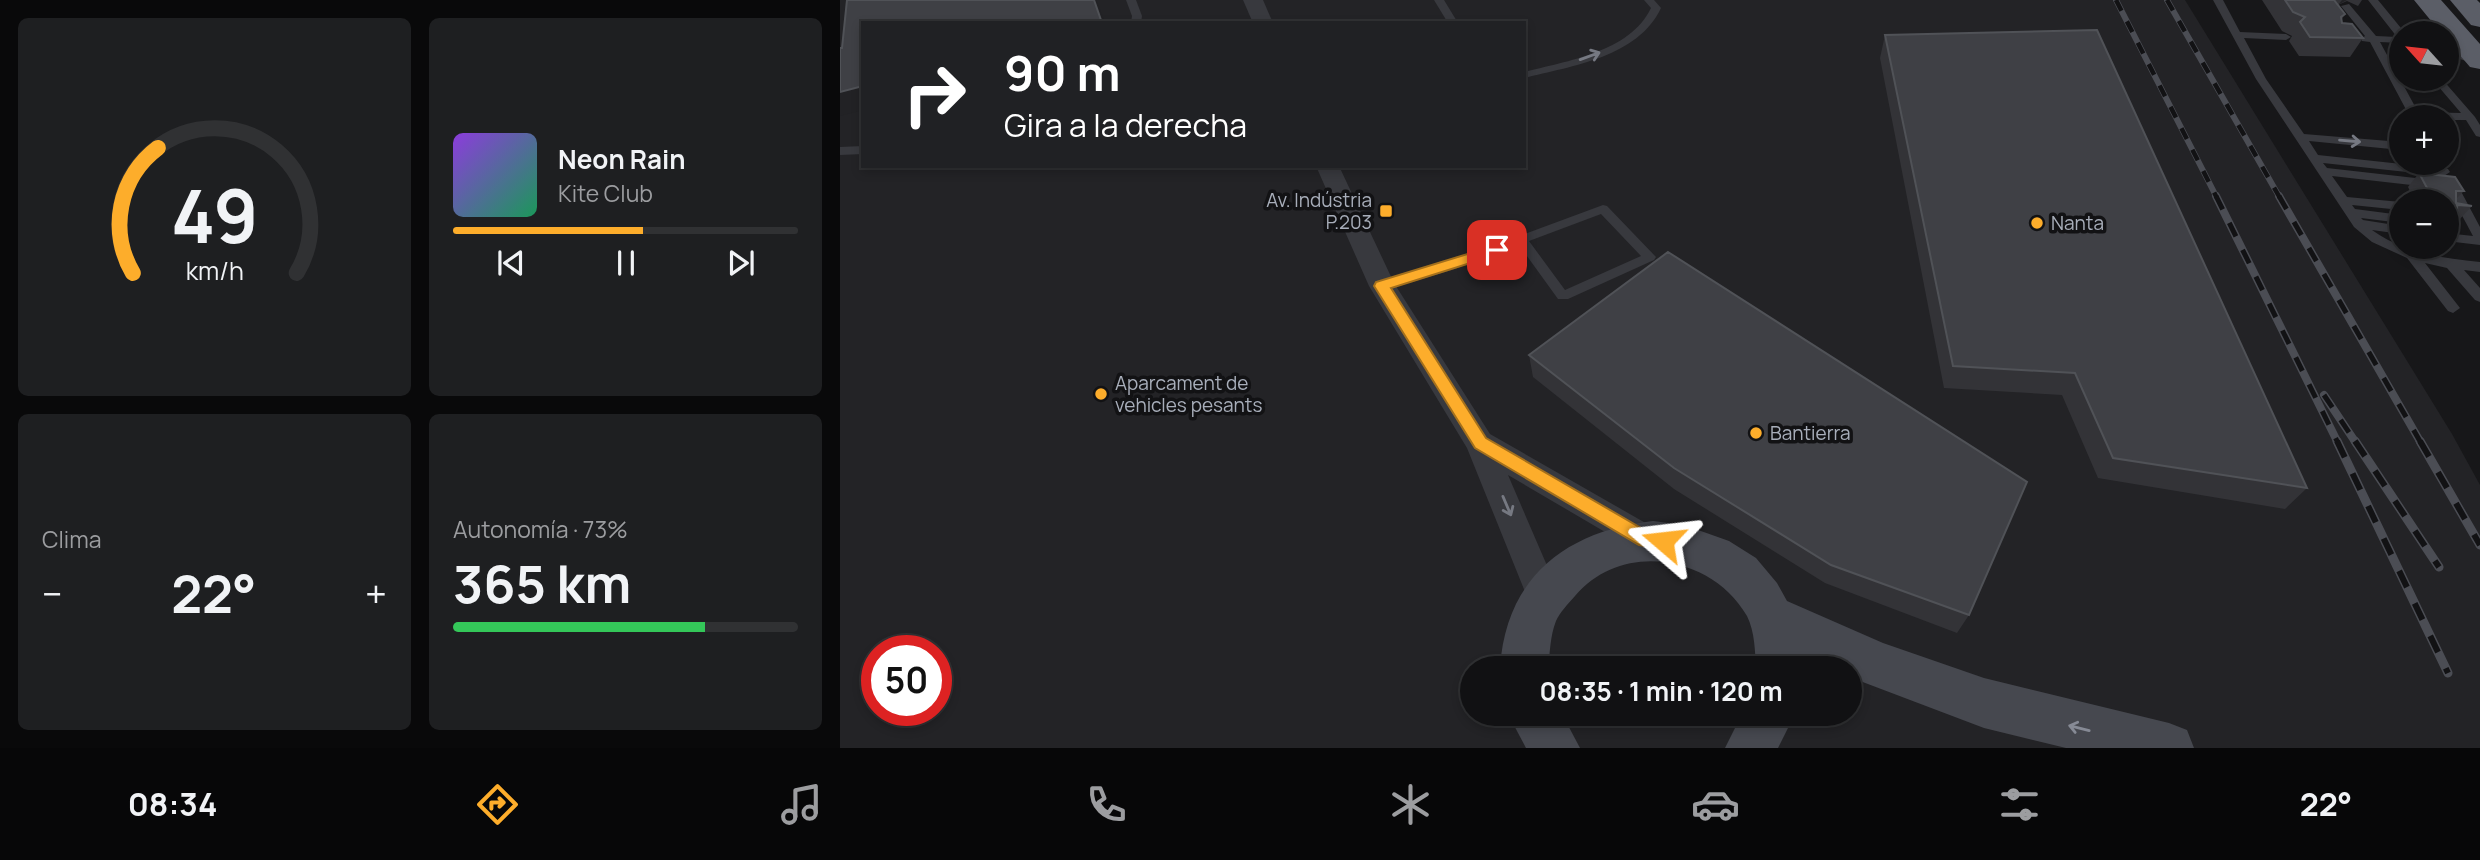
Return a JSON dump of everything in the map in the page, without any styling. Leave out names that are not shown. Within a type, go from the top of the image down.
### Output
[{"type":"highway","points":[[2427,0],[2480,62]]},
{"type":"highway","points":[[2463,0],[2480,19]]},
{"type":"main road","points":[[1525,656],[1527,635],[1544,598],[1564,575],[1589,556],[1617,545],[1645,540],[1681,542],[1714,554],[1742,574],[1761,598],[1770,616],[1779,643],[1780,656]]},
{"type":"main road","points":[[1770,616],[1877,664],[1984,703],[2169,748]]},
{"type":"main road","points":[[1750,748],[1763,726]]},
{"type":"street","points":[[1253,0],[1263,21]]},
{"type":"street","points":[[1327,168],[1382,286],[1480,443],[1544,598]]},
{"type":"street","points":[[1480,443],[1645,540]]},
{"type":"lane","points":[[1131,0],[1138,16],[1137,21]]},
{"type":"lane","points":[[1438,0],[1452,21]]},
{"type":"lane","points":[[1526,74],[1564,65],[1631,40],[1642,32],[1655,13],[1656,8],[1650,0]]},
{"type":"lane","points":[[2218,0],[2261,79],[2358,225],[2379,243],[2389,247]]},
{"type":"lane","points":[[2373,0],[2389,21]]},
{"type":"lane","points":[[2346,6],[2373,39],[2409,105]]},
{"type":"lane","points":[[2239,35],[2286,37]]},
{"type":"lane","points":[[2348,39],[2389,38]]},
{"type":"lane","points":[[2459,56],[2480,62]]},
{"type":"lane","points":[[2447,91],[2470,117],[2480,134]]},
{"type":"lane","points":[[2459,117],[2470,117]]},
{"type":"lane","points":[[2300,137],[2389,145]]},
{"type":"lane","points":[[840,151],[861,150]]},
{"type":"lane","points":[[2311,154],[2389,157]]},
{"type":"lane","points":[[2311,154],[2389,162]]},
{"type":"lane","points":[[2322,171],[2452,185]]},
{"type":"lane","points":[[2446,175],[2478,236]]},
{"type":"lane","points":[[2341,200],[2389,205]]},
{"type":"lane","points":[[1382,286],[1448,267],[1602,209],[1650,257],[1563,296],[1522,241]]},
{"type":"lane","points":[[2350,212],[2389,217]]},
{"type":"lane","points":[[2459,213],[2467,214]]},
{"type":"lane","points":[[2358,225],[2389,229]]},
{"type":"lane","points":[[2459,229],[2478,236]]},
{"type":"lane","points":[[2459,237],[2478,236]]},
{"type":"lane","points":[[2414,259],[2453,308]]},
{"type":"lane","points":[[2422,259],[2480,267]]},
{"type":"lane","points":[[2452,265],[2480,297]]},
{"type":"shaded area","points":[[840,0],[2185,0],[2452,434],[2480,485],[2480,748],[840,748]]},
{"type":"building","points":[[847,0],[1094,0],[1101,21],[861,21],[861,87],[840,92]]},
{"type":"building","points":[[2285,0],[2334,0],[2345,14],[2341,17],[2342,23],[2352,24],[2363,38],[2310,37],[2300,22],[2305,17],[2293,12]]},
{"type":"building","name":"Nanta","points":[[2097,30],[2307,488],[2113,458],[2075,373],[1953,366],[1885,35]]},
{"type":"building","points":[[2420,175],[2455,177],[2464,191],[2459,189],[2428,189]]},
{"type":"building","name":"Bantierra","points":[[1668,252],[2027,482],[1969,615],[1831,565],[1674,468],[1529,355]]},
{"type":"railway","points":[[2116,0],[2217,197]]},
{"type":"railway","points":[[2167,0],[2280,198]]},
{"type":"railway","points":[[2279,196],[2421,443]]},
{"type":"railway","points":[[2217,197],[2338,443]]},
{"type":"railway","points":[[2324,395],[2356,443]]},
{"type":"railway","points":[[2337,441],[2448,673]]},
{"type":"railway","points":[[2355,441],[2439,567]]},
{"type":"railway","points":[[2420,441],[2480,545]]},
{"type":"place","name":"Av. Indústria P.203","points":[[1386,211]]},
{"type":"place","name":"Nanta","points":[[2037,223]]},
{"type":"place","name":"Aparcament de vehicles pesants","points":[[1101,394]]},
{"type":"place","name":"Bantierra","points":[[1756,433]]},
{"type":"route","points":[[1497,250],[1382,286],[1480,443],[1645,540],[1663,541]]}]
